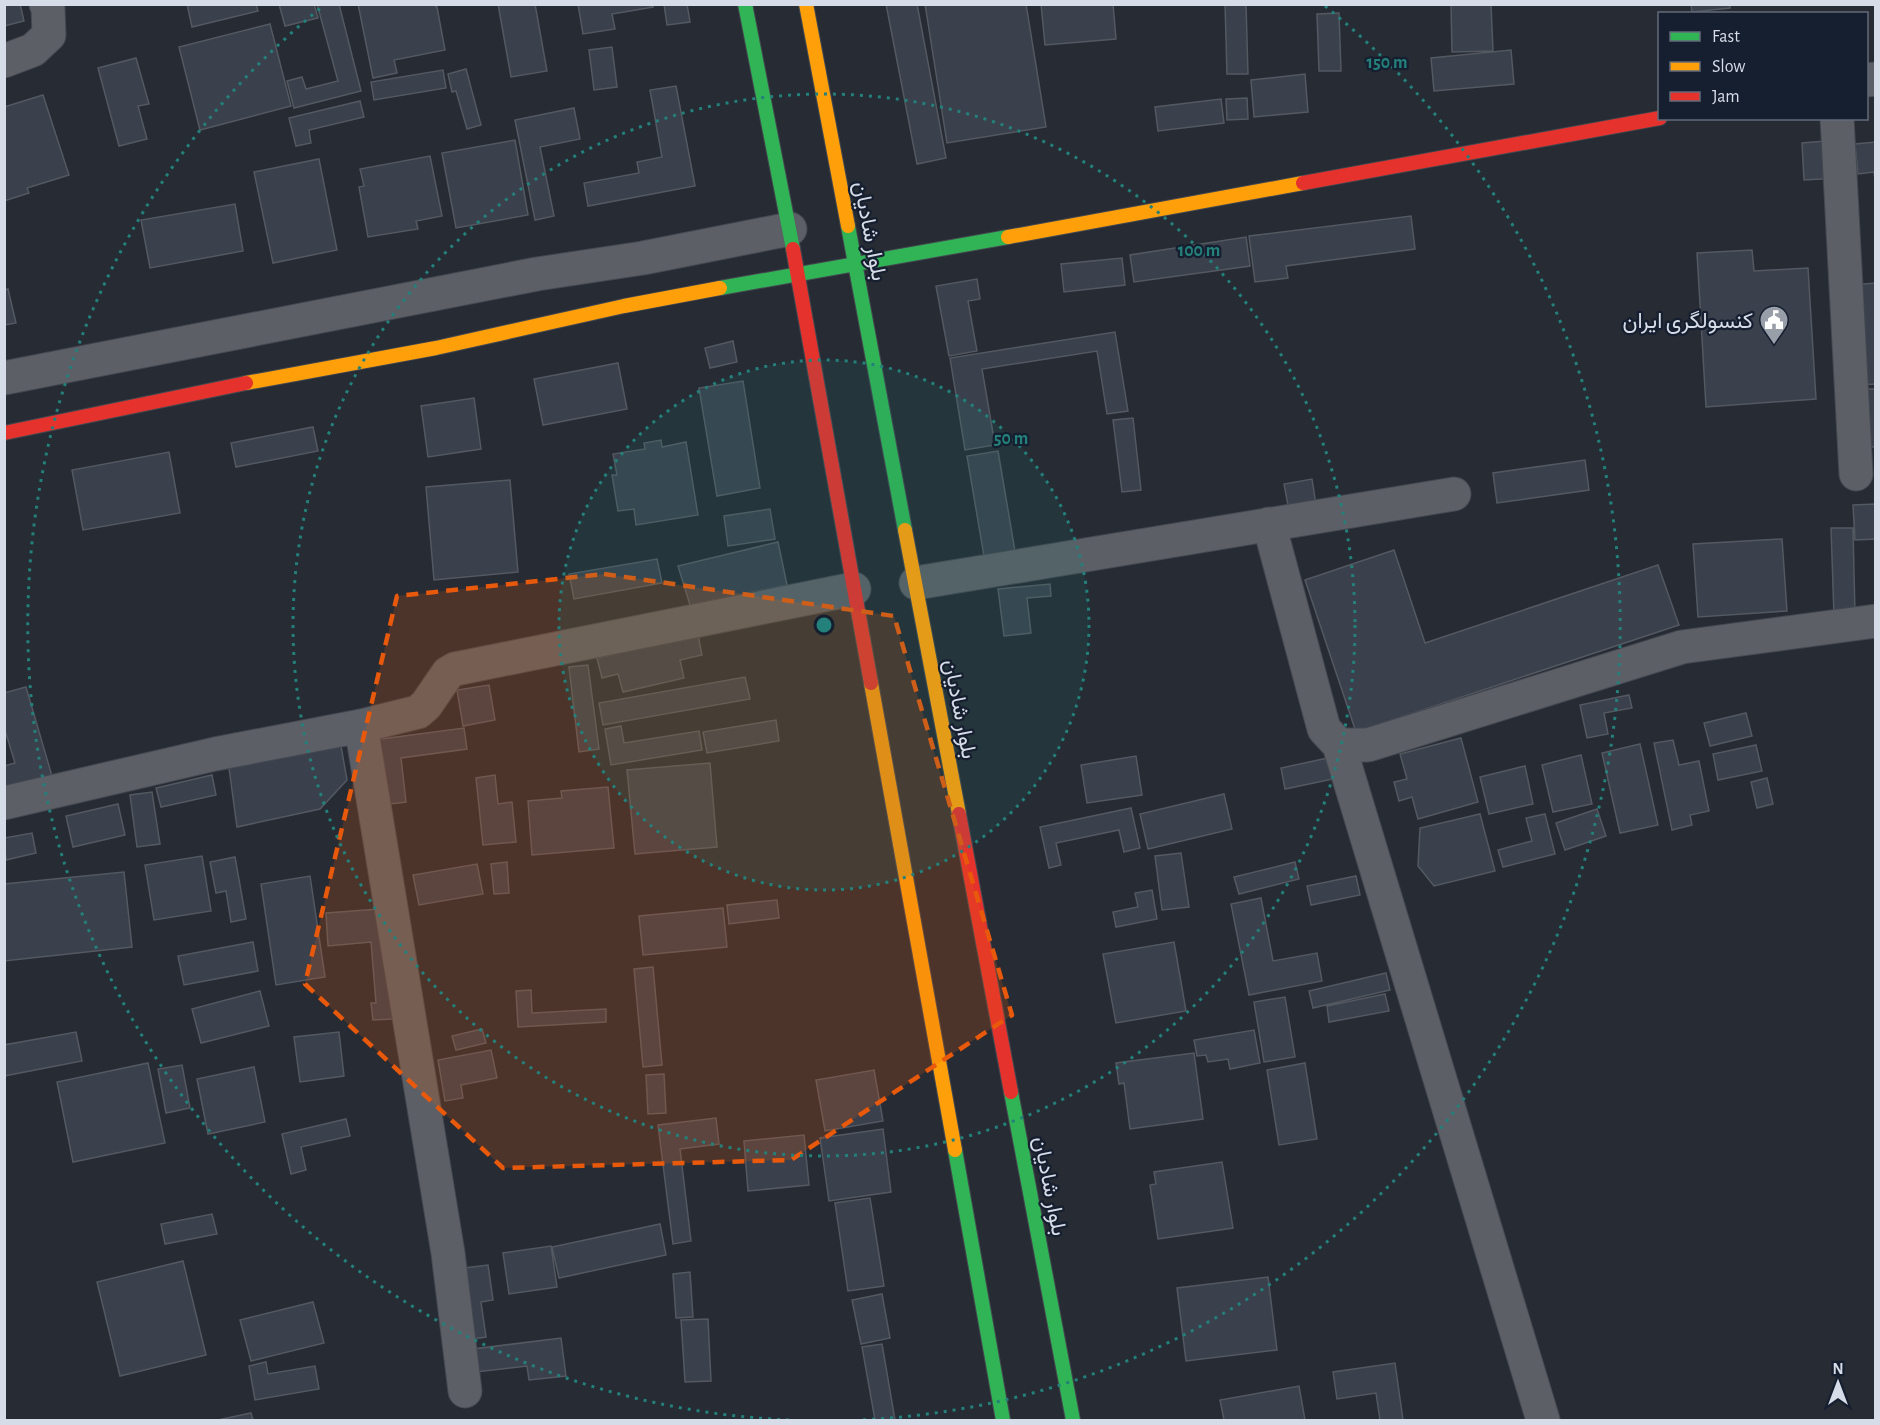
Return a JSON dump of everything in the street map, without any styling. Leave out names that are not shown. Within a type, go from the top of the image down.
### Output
[{"type":"main road","points":[[745,4],[790,229],[1003,1420]]},
{"type":"main road","name":"بلوار شادیان","points":[[806,4],[1073,1420]]},
{"type":"main road","points":[[4,432],[207,390],[436,348],[624,306],[1658,118]]},
{"type":"street","points":[[4,61],[33,50],[49,35],[46,4]]},
{"type":"street","points":[[1837,120],[1856,474]]},
{"type":"street","points":[[4,378],[537,274],[643,258],[790,229]]},
{"type":"street","points":[[916,583],[1454,494]]},
{"type":"street","points":[[1269,524],[1324,729],[1339,745],[1543,1420]]},
{"type":"street","points":[[4,803],[215,754],[361,726],[418,712],[426,705],[448,673],[455,669],[854,589]]},
{"type":"street","points":[[1339,745],[1368,745],[1682,647],[1875,621]]},
{"type":"street","points":[[361,726],[448,1253],[465,1391]]},
{"type":"highlighted area","points":[[604,574],[894,616],[1012,1015],[791,1160],[503,1168],[305,984],[397,596]]},
{"type":"building","points":[[4,4],[20,4],[24,21],[4,26]]},
{"type":"building","points":[[187,4],[256,4],[258,11],[192,27]]},
{"type":"building","points":[[279,4],[314,4],[318,18],[285,26]]},
{"type":"building","points":[[317,4],[339,4],[361,91],[294,108],[287,81],[302,77],[306,89],[338,81]]},
{"type":"building","points":[[358,4],[432,4],[437,7],[445,50],[394,60],[397,73],[373,78]]},
{"type":"building","points":[[498,4],[535,4],[547,71],[511,77]]},
{"type":"building","points":[[578,4],[653,4],[653,7],[612,14],[615,29],[583,34]]},
{"type":"building","points":[[664,4],[687,4],[690,22],[667,25]]},
{"type":"building","points":[[886,4],[917,4],[946,158],[917,164]]},
{"type":"building","points":[[925,4],[1026,4],[1046,127],[947,143]]},
{"type":"building","points":[[1041,4],[1113,4],[1116,39],[1045,45]]},
{"type":"building","points":[[1225,4],[1246,4],[1248,74],[1227,74]]},
{"type":"building","points":[[1451,4],[1491,4],[1493,51],[1452,52]]},
{"type":"building","points":[[1691,4],[1730,4],[1730,8],[1692,12]]},
{"type":"building","points":[[1339,13],[1341,71],[1319,71],[1317,14]]},
{"type":"building","points":[[270,24],[291,106],[200,130],[179,47]]},
{"type":"building","points":[[612,47],[617,87],[594,90],[589,50]]},
{"type":"building","points":[[1511,50],[1514,84],[1434,91],[1431,58]]},
{"type":"building","points":[[136,58],[149,104],[138,106],[147,139],[119,146],[98,68]]},
{"type":"building","points":[[466,69],[481,125],[467,129],[456,91],[452,92],[448,74]]},
{"type":"building","points":[[443,70],[446,88],[374,100],[371,82]]},
{"type":"building","points":[[1305,74],[1308,112],[1254,117],[1251,80]]},
{"type":"building","points":[[676,86],[695,186],[588,206],[584,183],[639,173],[637,162],[662,157],[650,90]]},
{"type":"building","points":[[43,95],[69,175],[27,188],[29,193],[4,201],[4,107]]},
{"type":"building","points":[[1247,98],[1248,119],[1227,120],[1226,99]]},
{"type":"building","points":[[1221,99],[1224,123],[1158,131],[1155,107]]},
{"type":"building","points":[[360,101],[364,117],[309,130],[311,143],[296,146],[289,118]]},
{"type":"building","points":[[574,108],[580,139],[540,147],[554,216],[535,220],[515,120]]},
{"type":"building","points":[[515,140],[528,215],[456,228],[442,153]]},
{"type":"building","points":[[1837,140],[1839,178],[1804,180],[1802,143]]},
{"type":"building","points":[[1876,142],[1876,188],[1874,172],[1858,174],[1855,144]]},
{"type":"building","points":[[430,156],[442,216],[416,221],[418,229],[368,237],[359,187],[364,186],[360,169]]},
{"type":"building","points":[[319,159],[337,250],[273,263],[254,172]]},
{"type":"building","points":[[235,204],[243,251],[150,268],[141,220]]},
{"type":"building","points":[[1411,216],[1415,249],[1286,266],[1288,278],[1255,282],[1249,236]]},
{"type":"building","points":[[1246,237],[1250,266],[1134,282],[1130,255]]},
{"type":"building","points":[[1752,250],[1754,271],[1808,268],[1816,399],[1706,407],[1697,253]]},
{"type":"building","points":[[1122,258],[1125,285],[1064,292],[1061,264]]},
{"type":"building","points":[[977,279],[980,299],[968,301],[977,351],[949,356],[936,286]]},
{"type":"building","points":[[1876,283],[1876,384],[1859,385],[1853,285]]},
{"type":"building","points":[[8,289],[16,323],[4,325],[4,290]]},
{"type":"building","points":[[1115,332],[1128,411],[1107,414],[1097,351],[982,369],[995,445],[965,450],[950,358]]},
{"type":"building","points":[[733,341],[737,362],[710,368],[705,348]]},
{"type":"building","points":[[618,363],[627,409],[543,425],[534,379]]},
{"type":"building","points":[[743,381],[760,488],[717,496],[699,388]]},
{"type":"building","points":[[1862,389],[1876,389],[1876,447],[1864,447]]},
{"type":"building","points":[[474,398],[481,449],[428,457],[421,406]]},
{"type":"building","points":[[1133,418],[1141,490],[1122,492],[1113,420]]},
{"type":"building","points":[[313,427],[318,451],[236,467],[231,443]]},
{"type":"building","points":[[661,440],[662,447],[686,442],[698,515],[636,525],[634,509],[618,511],[612,475],[617,475],[613,454],[645,449],[644,443]]},
{"type":"building","points":[[998,451],[1017,563],[986,568],[967,456]]},
{"type":"building","points":[[169,452],[180,513],[83,530],[72,470]]},
{"type":"building","points":[[1585,460],[1589,490],[1497,503],[1493,473]]},
{"type":"building","points":[[1312,479],[1317,511],[1290,516],[1284,484]]},
{"type":"building","points":[[510,480],[518,572],[434,580],[426,487]]},
{"type":"building","points":[[1876,504],[1876,539],[1855,540],[1853,505]]},
{"type":"building","points":[[770,509],[775,539],[728,546],[724,516]]},
{"type":"building","points":[[1831,528],[1853,528],[1855,615],[1834,616]]},
{"type":"building","points":[[1782,539],[1787,611],[1698,617],[1693,544]]},
{"type":"building","points":[[778,542],[787,585],[690,605],[678,566]]},
{"type":"building","points":[[1394,550],[1425,643],[1658,565],[1679,625],[1356,732],[1305,580]]},
{"type":"building","points":[[657,559],[662,583],[574,599],[569,574]]},
{"type":"building","points":[[1050,584],[1051,596],[1027,598],[1031,633],[1004,636],[998,589]]},
{"type":"building","points":[[698,635],[702,655],[680,660],[684,678],[623,692],[618,674],[602,678],[597,658]]},
{"type":"building","points":[[588,665],[599,749],[579,752],[569,667]]},
{"type":"building","points":[[745,677],[750,699],[603,725],[599,703]]},
{"type":"building","points":[[489,685],[495,720],[463,726],[457,690]]},
{"type":"building","points":[[26,687],[54,783],[4,790],[4,766],[15,763],[4,727],[4,693]]},
{"type":"building","points":[[1629,695],[1632,708],[1604,713],[1608,734],[1587,738],[1580,705]]},
{"type":"building","points":[[1746,713],[1752,736],[1710,746],[1704,723]]},
{"type":"building","points":[[776,720],[779,741],[707,753],[703,732]]},
{"type":"building","points":[[621,726],[624,743],[699,731],[702,750],[611,765],[605,729]]},
{"type":"building","points":[[464,728],[467,749],[401,758],[406,802],[382,805],[374,740]]},
{"type":"building","points":[[1461,738],[1478,802],[1418,819],[1412,797],[1399,801],[1394,782],[1407,779],[1400,754]]},
{"type":"building","points":[[1673,740],[1679,765],[1699,761],[1709,811],[1690,815],[1692,825],[1672,830],[1654,743]]},
{"type":"building","points":[[1640,744],[1658,825],[1620,833],[1602,753]]},
{"type":"building","points":[[1756,745],[1762,771],[1718,780],[1713,754]]},
{"type":"building","points":[[341,746],[347,780],[320,809],[237,827],[229,768]]},
{"type":"building","points":[[1581,755],[1592,804],[1553,812],[1542,765]]},
{"type":"building","points":[[1136,756],[1142,795],[1087,803],[1081,765]]},
{"type":"building","points":[[1328,758],[1333,779],[1285,789],[1281,768]]},
{"type":"building","points":[[710,763],[717,847],[635,854],[627,770]]},
{"type":"building","points":[[1525,766],[1533,804],[1489,814],[1480,777]]},
{"type":"building","points":[[212,775],[216,795],[161,807],[156,788]]},
{"type":"building","points":[[495,775],[498,804],[512,802],[516,842],[483,845],[476,778]]},
{"type":"building","points":[[1767,778],[1773,804],[1757,808],[1751,782]]},
{"type":"building","points":[[608,787],[614,848],[532,855],[528,801],[562,798],[561,791]]},
{"type":"building","points":[[152,792],[160,844],[137,847],[130,795]]},
{"type":"building","points":[[1224,794],[1232,829],[1148,849],[1140,814]]},
{"type":"building","points":[[118,804],[125,835],[73,847],[66,816]]},
{"type":"building","points":[[1131,808],[1140,848],[1124,852],[1119,830],[1056,843],[1061,865],[1049,868],[1040,827]]},
{"type":"building","points":[[1597,809],[1606,836],[1565,850],[1556,823]]},
{"type":"building","points":[[1480,814],[1495,871],[1434,886],[1418,866],[1420,828]]},
{"type":"building","points":[[1545,814],[1555,854],[1503,867],[1498,850],[1532,841],[1526,818]]},
{"type":"building","points":[[32,833],[36,853],[6,860],[4,838]]},
{"type":"building","points":[[1181,853],[1189,907],[1162,910],[1155,856]]},
{"type":"building","points":[[202,856],[211,911],[154,920],[145,865]]},
{"type":"building","points":[[235,857],[246,919],[231,922],[226,891],[216,893],[210,862]]},
{"type":"building","points":[[507,862],[509,893],[494,894],[491,864]]},
{"type":"building","points":[[1295,862],[1299,879],[1239,894],[1234,877]]},
{"type":"building","points":[[477,864],[483,894],[419,905],[413,875]]},
{"type":"building","points":[[124,872],[132,947],[4,961],[4,884]]},
{"type":"building","points":[[310,876],[325,977],[276,985],[261,884]]},
{"type":"building","points":[[1356,876],[1360,895],[1311,905],[1307,886]]},
{"type":"building","points":[[1152,890],[1157,919],[1116,927],[1113,912],[1138,907],[1135,893]]},
{"type":"building","points":[[1261,898],[1273,961],[1317,953],[1322,981],[1249,995],[1231,904]]},
{"type":"building","points":[[777,900],[779,918],[729,924],[727,905]]},
{"type":"building","points":[[723,908],[727,947],[643,955],[639,916]]},
{"type":"building","points":[[379,909],[393,1019],[373,1020],[371,1003],[376,1003],[371,942],[328,946],[326,913]]},
{"type":"building","points":[[253,942],[258,971],[184,985],[178,956]]},
{"type":"building","points":[[1174,942],[1186,1011],[1116,1023],[1103,954]]},
{"type":"building","points":[[653,967],[662,1065],[643,1067],[634,969]]},
{"type":"building","points":[[1386,973],[1390,990],[1313,1008],[1309,991]]},
{"type":"building","points":[[531,990],[532,1013],[606,1009],[606,1022],[518,1027],[516,991]]},
{"type":"building","points":[[260,991],[269,1026],[201,1043],[192,1009]]},
{"type":"building","points":[[1385,994],[1389,1011],[1329,1022],[1327,1006]]},
{"type":"building","points":[[1285,997],[1295,1057],[1264,1062],[1254,1002]]},
{"type":"building","points":[[482,1029],[486,1043],[456,1050],[452,1036]]},
{"type":"building","points":[[1254,1030],[1260,1063],[1230,1069],[1228,1059],[1208,1062],[1206,1055],[1197,1056],[1194,1040]]},
{"type":"building","points":[[76,1032],[82,1061],[4,1076],[4,1045]]},
{"type":"building","points":[[339,1032],[344,1076],[300,1082],[294,1037]]},
{"type":"building","points":[[491,1050],[497,1078],[461,1085],[463,1098],[445,1101],[438,1060]]},
{"type":"building","points":[[1194,1053],[1203,1119],[1130,1129],[1124,1083],[1119,1084],[1116,1063]]},
{"type":"building","points":[[148,1063],[165,1143],[73,1162],[57,1082]]},
{"type":"building","points":[[1305,1063],[1317,1139],[1279,1145],[1267,1070]]},
{"type":"building","points":[[182,1065],[190,1108],[166,1113],[158,1069]]},
{"type":"building","points":[[254,1067],[265,1122],[208,1134],[197,1079]]},
{"type":"building","points":[[874,1070],[883,1121],[825,1131],[816,1080]]},
{"type":"building","points":[[664,1074],[666,1113],[648,1114],[646,1075]]},
{"type":"building","points":[[716,1118],[719,1144],[680,1149],[691,1241],[673,1244],[658,1125]]},
{"type":"building","points":[[346,1119],[350,1136],[301,1147],[306,1170],[291,1174],[282,1134]]},
{"type":"building","points":[[883,1129],[891,1192],[829,1201],[820,1138]]},
{"type":"building","points":[[804,1135],[809,1185],[748,1191],[744,1141]]},
{"type":"building","points":[[1222,1162],[1233,1228],[1158,1239],[1150,1185],[1156,1184],[1154,1172]]},
{"type":"building","points":[[870,1198],[884,1286],[848,1291],[835,1203]]},
{"type":"building","points":[[212,1214],[217,1234],[165,1244],[161,1224]]},
{"type":"building","points":[[660,1224],[666,1255],[559,1278],[552,1247]]},
{"type":"building","points":[[551,1246],[557,1287],[509,1294],[503,1253]]},
{"type":"building","points":[[183,1261],[206,1355],[120,1376],[97,1282]]},
{"type":"building","points":[[488,1265],[493,1300],[481,1302],[486,1337],[466,1340],[456,1269]]},
{"type":"building","points":[[690,1272],[693,1317],[676,1318],[673,1274]]},
{"type":"building","points":[[1268,1277],[1277,1350],[1186,1361],[1177,1288]]},
{"type":"building","points":[[882,1294],[890,1338],[861,1344],[852,1300]]},
{"type":"building","points":[[313,1302],[324,1343],[251,1361],[240,1320]]},
{"type":"building","points":[[708,1319],[711,1381],[685,1382],[681,1320]]},
{"type":"building","points":[[561,1338],[566,1376],[529,1380],[527,1366],[476,1372],[473,1349]]},
{"type":"building","points":[[882,1344],[895,1420],[875,1420],[862,1347]]},
{"type":"building","points":[[266,1362],[268,1374],[315,1366],[319,1389],[255,1400],[249,1366]]},
{"type":"building","points":[[1395,1363],[1403,1420],[1380,1420],[1376,1393],[1337,1399],[1333,1372]]},
{"type":"building","points":[[1299,1386],[1305,1420],[1224,1420],[1220,1400]]},
{"type":"building","points":[[251,1413],[253,1420],[218,1420]]},
{"type":"traffic: fast","points":[[745,4],[793,249]]},
{"type":"traffic: fast","points":[[848,226],[905,530]]},
{"type":"traffic: fast","points":[[720,288],[1008,237]]},
{"type":"traffic: fast","points":[[1011,1092],[1073,1420]]},
{"type":"traffic: fast","points":[[955,1150],[1003,1420]]},
{"type":"traffic: slow","points":[[806,4],[848,226]]},
{"type":"traffic: slow","points":[[1008,237],[1303,183]]},
{"type":"traffic: slow","points":[[246,383],[436,348],[624,306],[720,288]]},
{"type":"traffic: slow","points":[[905,530],[959,814]]},
{"type":"traffic: slow","points":[[871,683],[955,1150]]},
{"type":"traffic: jam","points":[[1303,183],[1658,118]]},
{"type":"traffic: jam","points":[[793,249],[871,683]]},
{"type":"traffic: jam","points":[[4,433],[246,383]]},
{"type":"traffic: jam","points":[[959,814],[1011,1092]]},
{"type":"place","name":"کنسولگری ایران","points":[[1774,346]]}]
